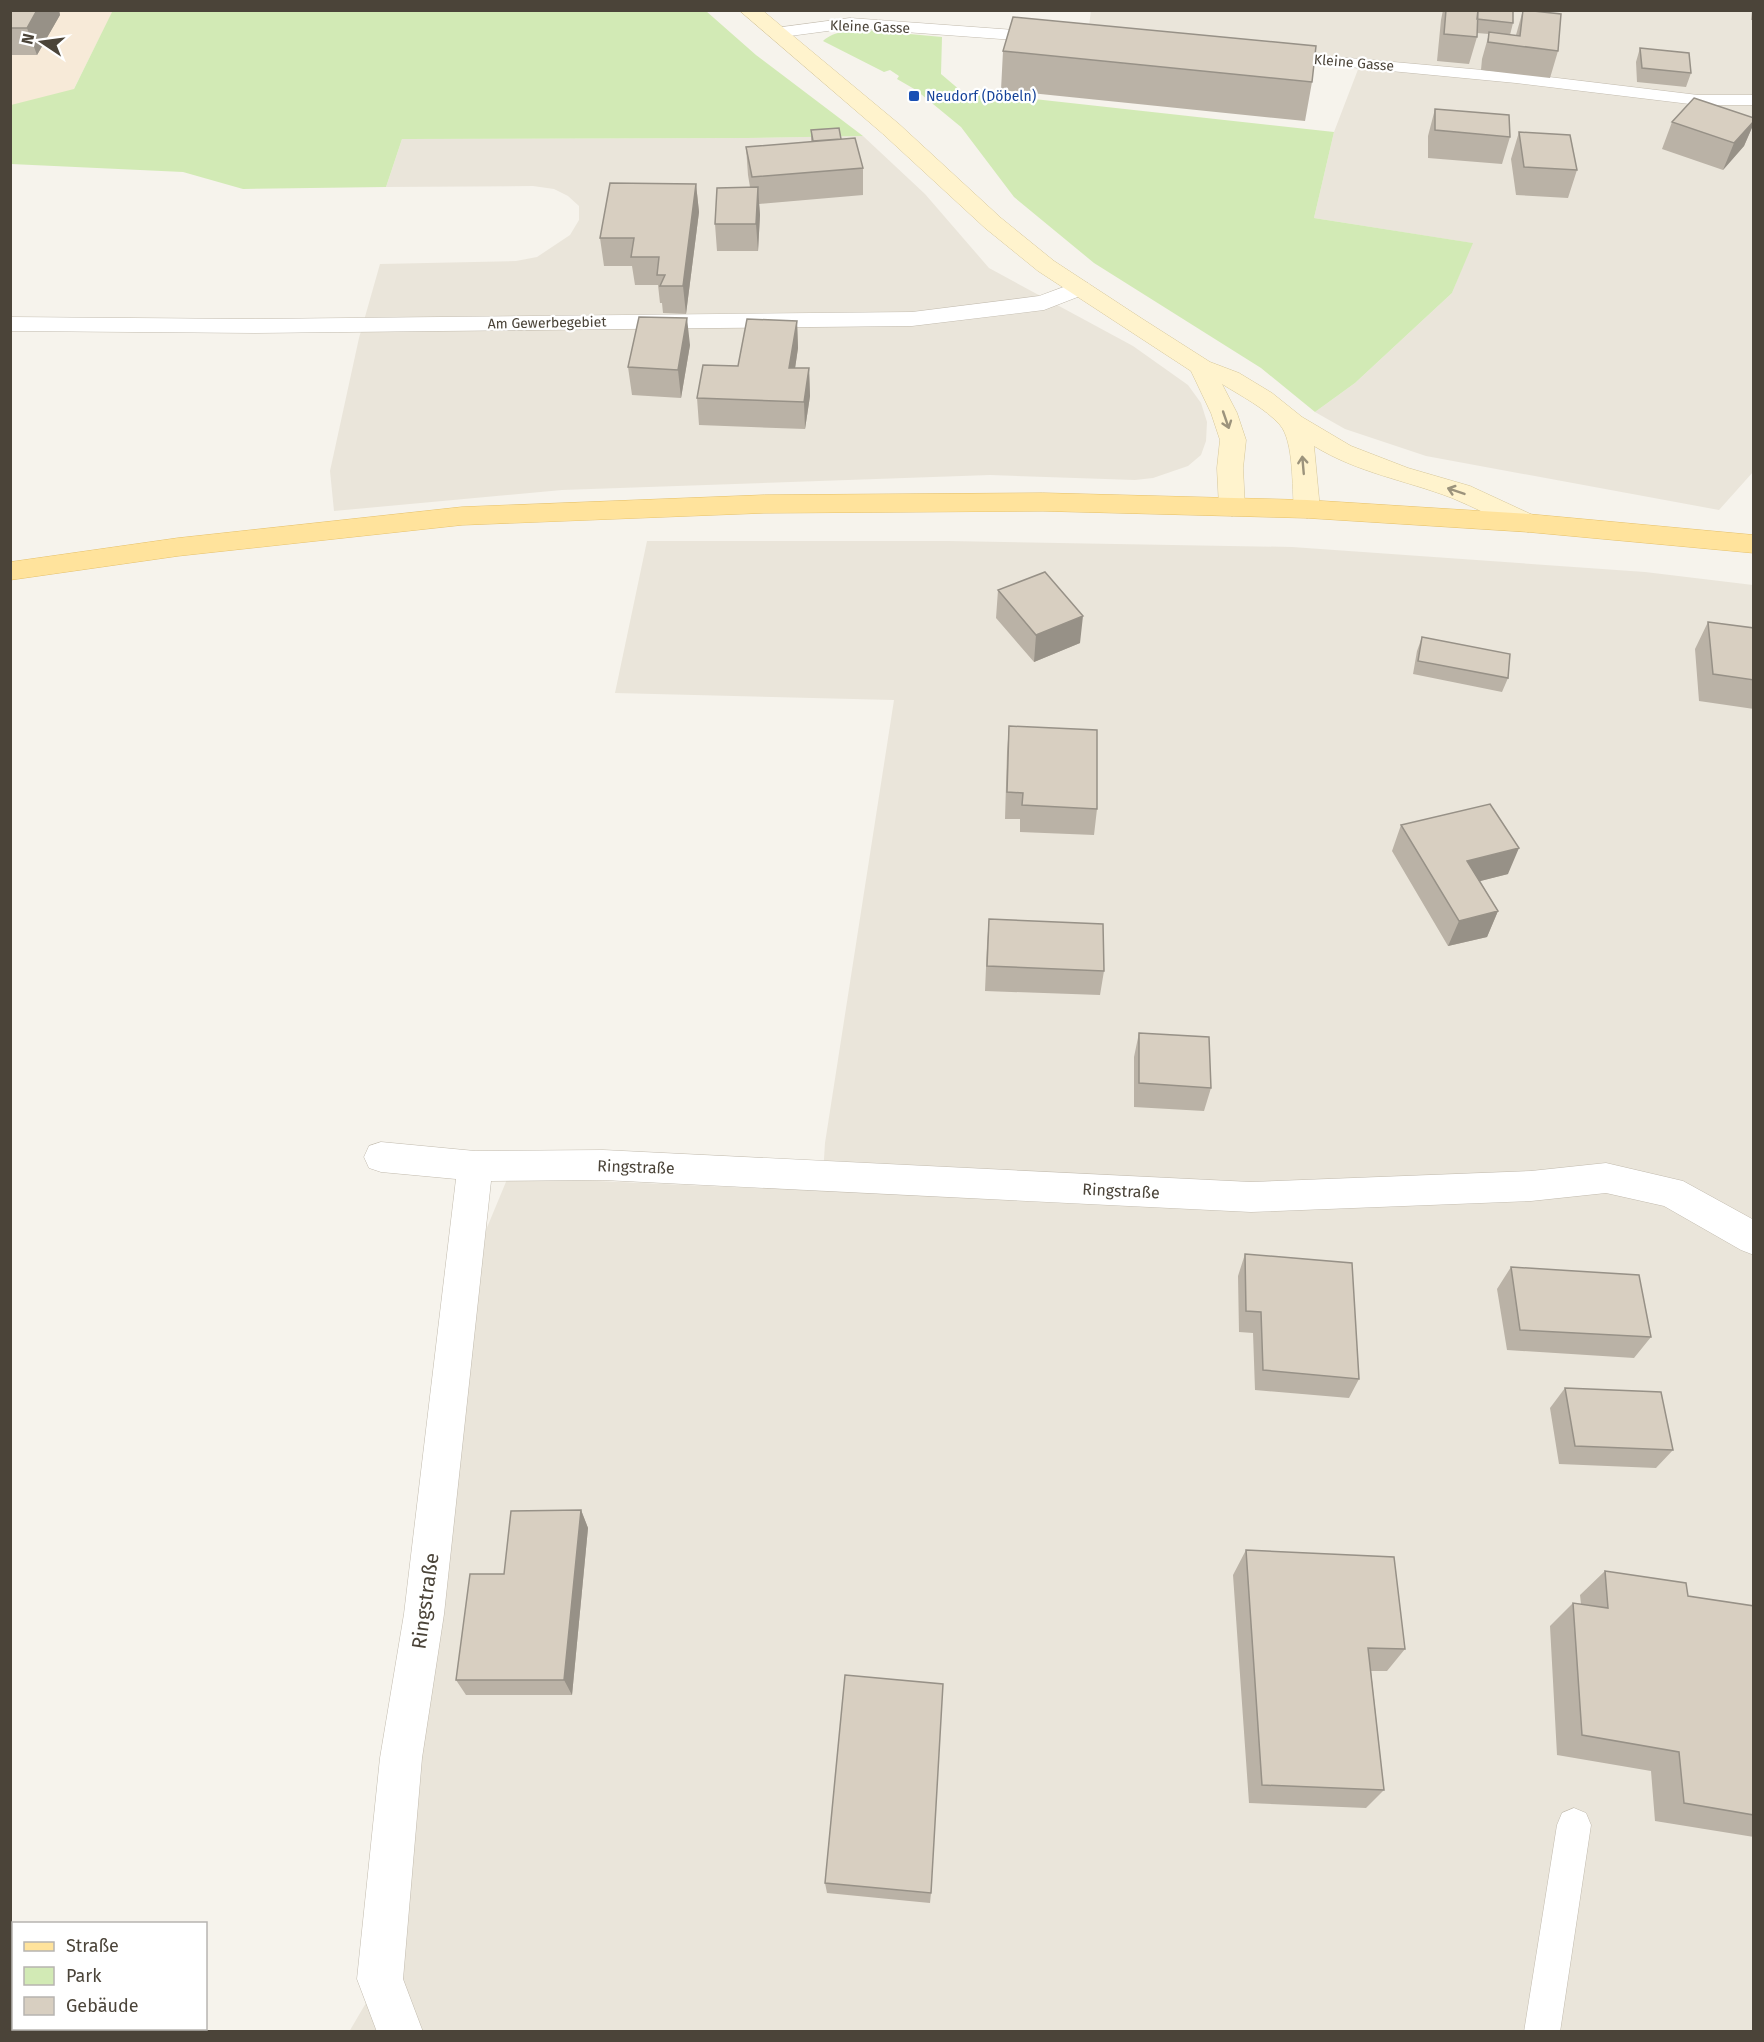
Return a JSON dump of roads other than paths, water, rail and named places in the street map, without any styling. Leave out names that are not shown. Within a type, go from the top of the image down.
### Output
[{"type":"main road","points":[[749,10],[891,129],[993,223],[1046,266],[1201,367],[1230,378],[1263,399],[1293,423],[1342,452],[1399,474],[1461,492],[1528,523]]},
{"type":"main road","points":[[1201,367],[1224,413],[1233,440],[1230,468],[1232,507]]},
{"type":"main road","points":[[1293,423],[1302,450],[1307,509]]},
{"type":"main road","points":[[10,571],[178,546],[485,515],[775,504],[1043,502],[1307,509],[1528,523],[1754,544]]},
{"type":"street","name":"Am Gewerbegebiet","points":[[10,324],[255,326],[912,319],[1044,303],[1080,288]]},
{"type":"street","name":"Ringstraße","points":[[381,1157],[475,1166],[603,1165],[1251,1197],[1531,1186],[1606,1178],[1671,1192],[1754,1239]]},
{"type":"street","name":"Ringstraße","points":[[400,2031],[380,1979],[401,1758],[424,1614],[475,1166]]},
{"type":"lane","name":"Kleine Gasse","points":[[775,33],[850,23],[1059,38]]},
{"type":"lane","name":"Kleine Gasse","points":[[1270,56],[1516,78],[1698,100],[1754,100]]},
{"type":"lane","points":[[1542,2031],[1574,1825]]},
{"type":"place","name":"Neudorf (Döbeln)","points":[[914,96]]}]
